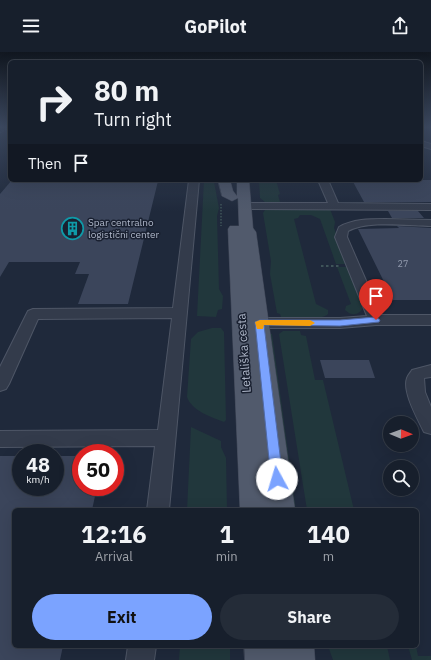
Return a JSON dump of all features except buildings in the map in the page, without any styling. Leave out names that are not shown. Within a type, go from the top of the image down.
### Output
[{"type":"main road","name":"Letališka cesta","points":[[236,188],[246,182]]},
{"type":"main road","name":"Letališka cesta","points":[[236,188],[252,227],[249,232]]},
{"type":"main road","name":"Letališka cesta","points":[[236,188],[246,228],[249,232],[280,508]]},
{"type":"main road","name":"Letališka cesta","points":[[236,188],[254,508]]},
{"type":"main road","points":[[262,648],[263,660]]},
{"type":"main road","points":[[296,648],[297,660]]},
{"type":"street","points":[[158,508],[194,182]]},
{"type":"street","points":[[324,182],[334,205]]},
{"type":"street","points":[[236,188],[334,205],[431,207]]},
{"type":"street","points":[[376,320],[341,236],[342,229],[351,224],[362,223],[431,223]]},
{"type":"street","points":[[0,384],[33,314],[180,313]]},
{"type":"street","points":[[260,322],[340,323],[376,320],[431,320]]},
{"type":"street","points":[[431,371],[422,372],[418,375],[414,384],[431,426]]},
{"type":"street","points":[[0,439],[166,438]]},
{"type":"street","points":[[140,660],[142,648]]},
{"type":"green space","points":[[204,182],[214,182],[219,208],[217,216],[219,289],[223,296],[222,309],[218,310],[216,317],[197,316]]},
{"type":"green space","points":[[259,182],[277,182],[280,194],[278,195],[280,202],[265,202],[260,198]]},
{"type":"green space","points":[[330,209],[335,222],[334,228],[348,264],[336,264],[320,219],[311,215],[300,215],[298,218],[294,219],[316,304],[328,310],[328,314],[319,318],[281,317],[280,314],[277,313],[270,274],[271,261],[263,213],[265,210]]},
{"type":"green space","points":[[337,267],[349,267],[364,306],[356,314],[350,314],[345,310],[346,306],[351,304]]},
{"type":"green space","points":[[212,328],[221,328],[224,332],[226,420],[224,422],[197,410],[189,402],[187,397],[191,339],[198,332]]},
{"type":"green space","points":[[283,331],[300,331],[301,335],[306,336],[315,380],[323,380],[354,508],[307,508],[279,334]]},
{"type":"green space","points":[[270,334],[272,334],[296,508],[291,508]]},
{"type":"green space","points":[[191,427],[221,441],[221,447],[226,458],[227,508],[187,508]]},
{"type":"green space","points":[[180,648],[230,648],[230,660],[179,660]]},
{"type":"green space","points":[[329,648],[387,648],[390,660],[333,660]]},
{"type":"green space","points":[[409,648],[416,648],[418,656],[431,656],[431,660],[412,660]]},
{"type":"slow traffic","points":[[260,327],[260,322],[310,323]]},
{"type":"place","name":"Spar centralno logistični center","points":[[73,228]]},
{"type":"route","points":[[277,479],[260,322],[340,323],[376,320]]}]
